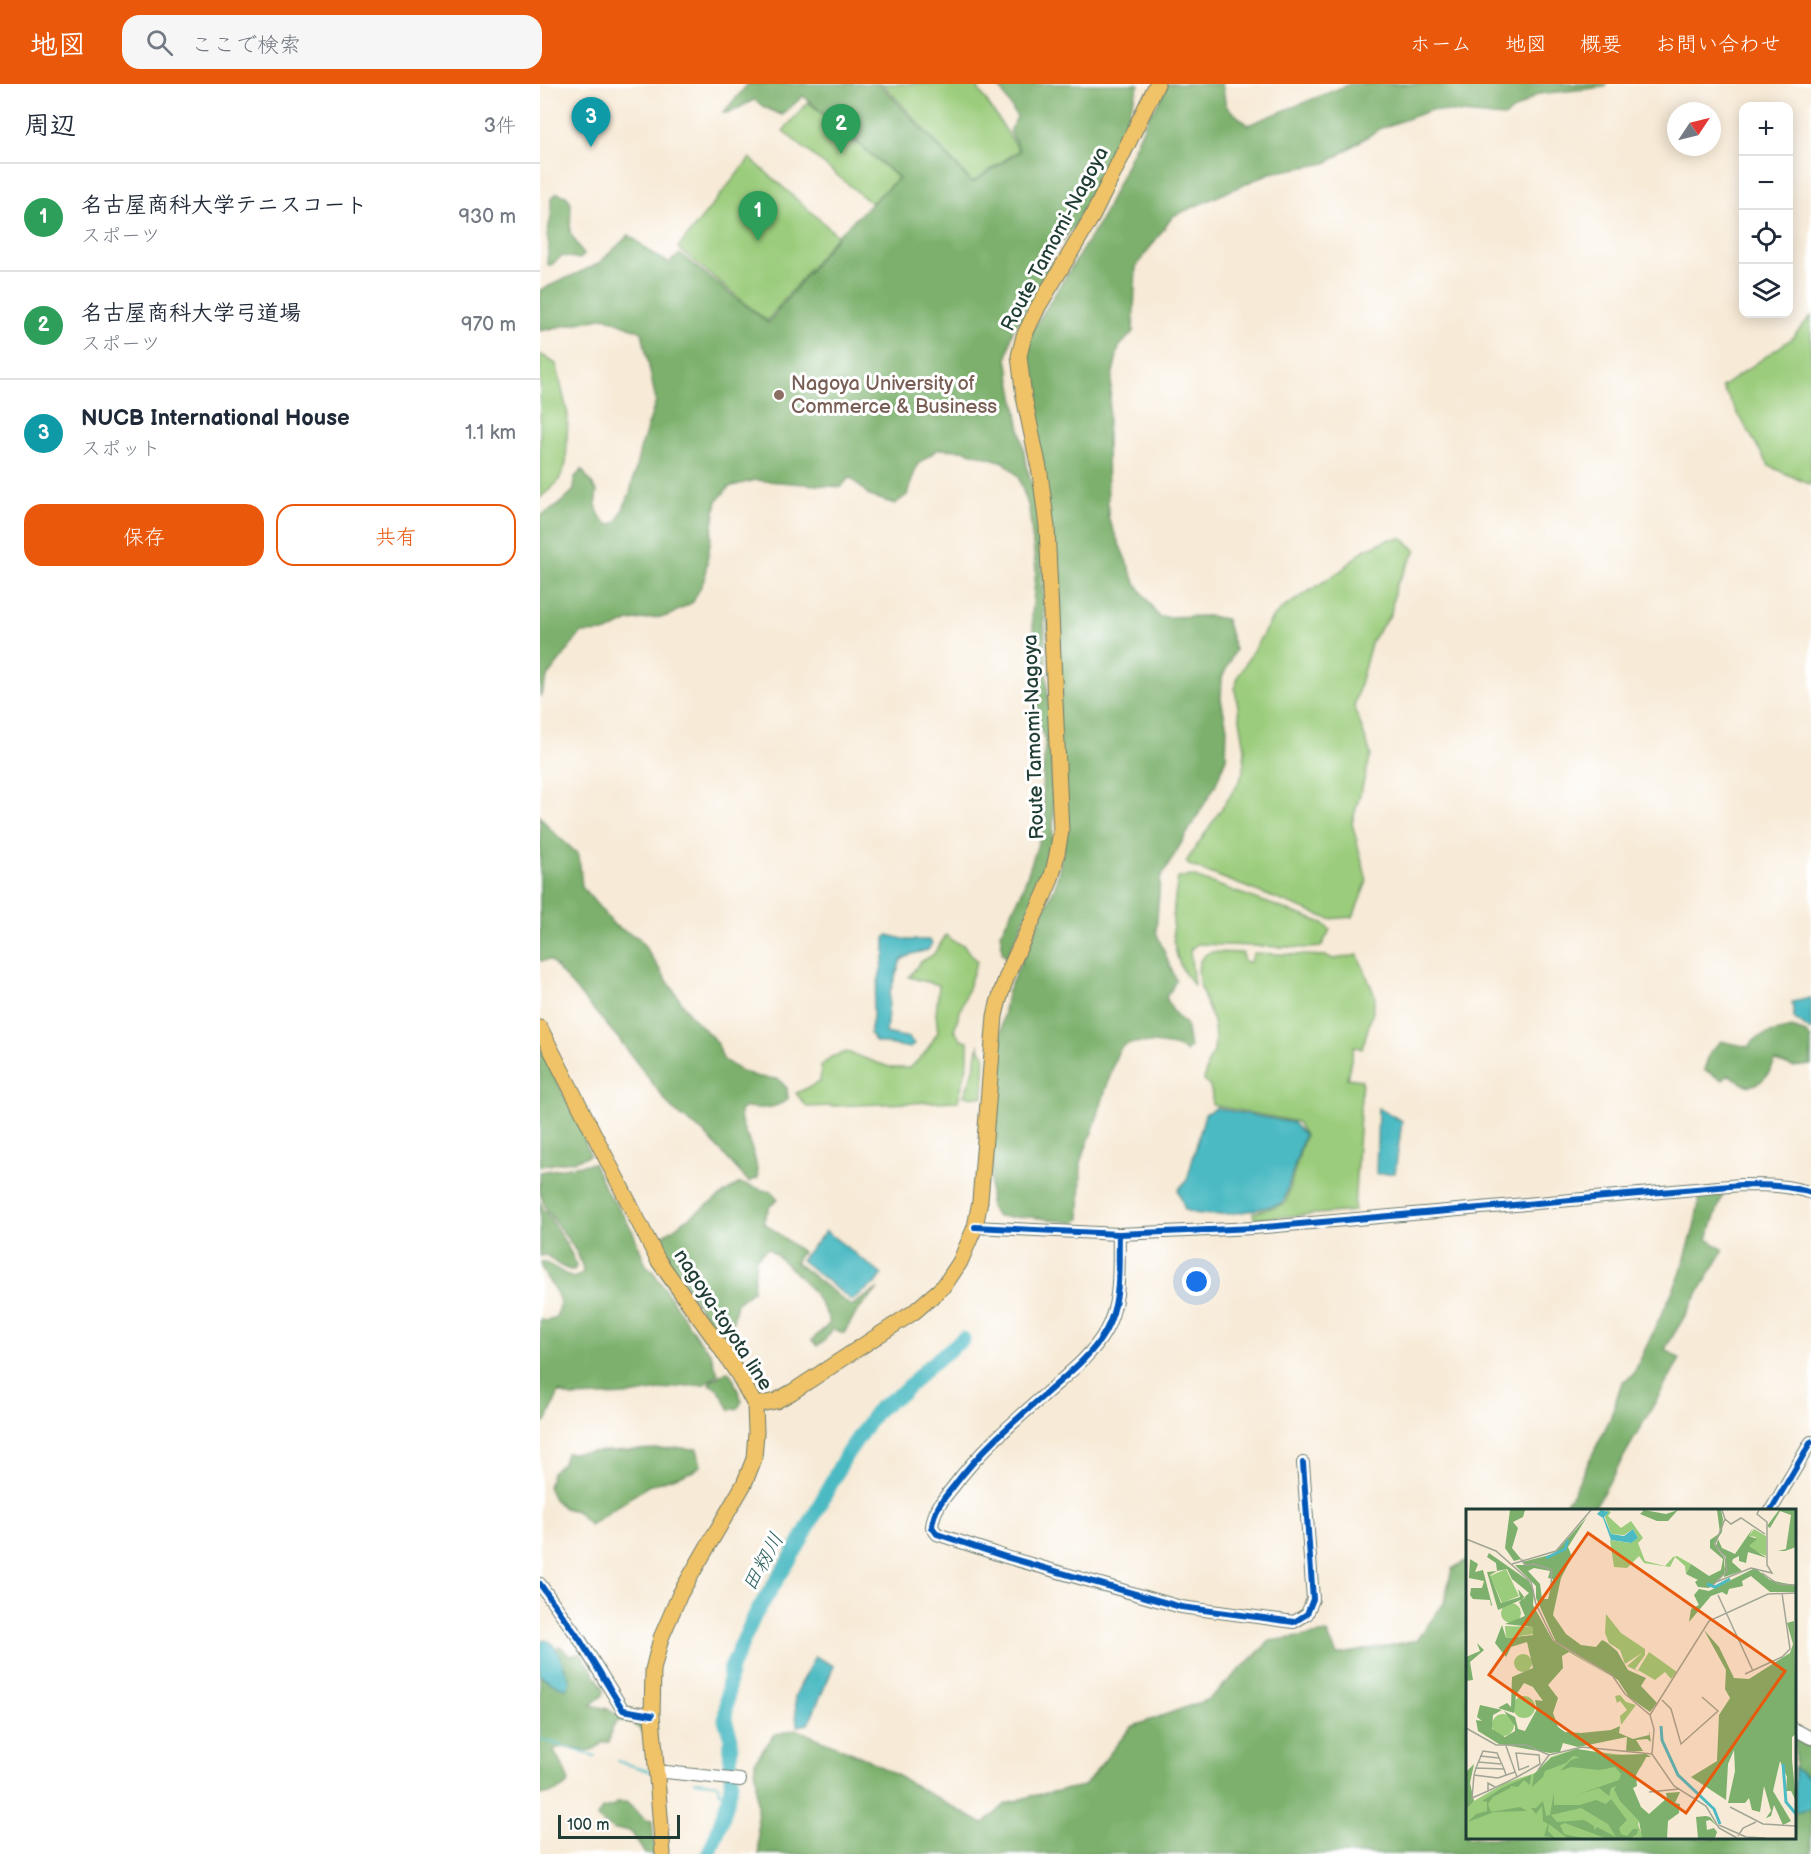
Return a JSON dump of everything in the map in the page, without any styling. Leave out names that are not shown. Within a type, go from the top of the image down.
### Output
[{"type":"main road","name":"Route Tamomi-Nagoya","points":[[755,1406],[776,1401],[792,1392],[914,1312],[944,1286],[960,1262],[975,1227],[980,1201],[995,1016],[1000,991],[1008,968],[1050,881],[1061,831],[1047,527],[1019,356],[1024,336],[1038,307],[1093,215],[1157,84]]},
{"type":"main road","name":"nagoya-toyota line","points":[[540,1028],[658,1260],[726,1356],[755,1406],[754,1459],[744,1484],[680,1594],[661,1638],[653,1670],[652,1715],[663,1854]]},
{"type":"street","points":[[975,1227],[1119,1234],[1254,1228],[1741,1185],[1775,1185],[1797,1188],[1811,1193]]},
{"type":"street","points":[[1119,1234],[1118,1291],[1113,1315],[1105,1331],[1083,1360],[972,1462],[935,1513],[932,1527],[937,1534],[1006,1557],[1181,1607],[1294,1622],[1307,1614],[1313,1599],[1303,1463]]},
{"type":"street","points":[[1772,1509],[1811,1442]]},
{"type":"street","points":[[540,1584],[623,1710],[652,1715]]},
{"type":"street","points":[[1796,1730],[1811,1738]]},
{"type":"street","points":[[657,1773],[737,1780]]},
{"type":"green space","name":"Nagoya University of Commerce & Business","points":[[748,84],[880,84],[972,183],[1020,151],[1010,131],[1017,117],[1000,88],[995,84],[1139,84],[1121,136],[1100,177],[1075,225],[1054,252],[1047,274],[1022,318],[1013,329],[1007,358],[1027,468],[1038,501],[1054,814],[1052,851],[1046,873],[1006,958],[1002,952],[1001,932],[1021,894],[1046,820],[1042,791],[1045,739],[1035,718],[1038,688],[1032,614],[1036,570],[1029,508],[1018,476],[1004,462],[962,450],[938,449],[917,465],[907,495],[895,504],[870,496],[850,477],[841,487],[755,480],[729,487],[717,501],[704,580],[693,602],[668,616],[629,621],[607,632],[581,633],[548,676],[540,697],[540,516],[556,507],[574,490],[575,477],[582,470],[597,491],[596,506],[599,514],[609,525],[617,522],[630,493],[640,450],[656,401],[642,332],[605,317],[540,331],[540,290],[598,264],[629,235],[653,254],[669,263],[680,254],[768,323],[839,234],[899,178],[803,96],[782,115],[755,100],[723,113]]},
{"type":"green space","points":[[883,84],[975,84],[1019,150],[972,182]]},
{"type":"green space","points":[[1168,84],[1222,84],[1226,106],[1248,125],[1350,84],[1606,84],[1605,87],[1538,94],[1504,117],[1431,110],[1379,129],[1327,163],[1270,173],[1173,216],[1136,267],[1133,332],[1119,347],[1112,377],[1107,432],[1108,517],[1135,582],[1159,617],[1208,616],[1226,619],[1235,650],[1222,678],[1221,699],[1227,728],[1226,758],[1215,786],[1160,879],[1156,932],[1176,980],[1166,995],[1173,1011],[1186,1024],[1190,1048],[1186,1052],[1166,1045],[1136,1043],[1123,1046],[1117,1054],[1081,1160],[1080,1219],[1075,1223],[1031,1217],[997,1217],[990,1206],[990,1191],[1002,1023],[1007,993],[1055,886],[1064,848],[1033,414],[1026,353],[1033,329],[1102,218],[1150,113],[1155,109]]},
{"type":"green space","points":[[808,102],[898,178],[871,203],[783,131]]},
{"type":"green space","points":[[750,158],[837,235],[767,321],[678,248]]},
{"type":"green space","points":[[557,193],[566,196],[571,202],[570,233],[584,255],[580,259],[562,256],[548,265],[547,235],[551,217],[551,198]]},
{"type":"green space","points":[[1811,316],[1811,485],[1769,466],[1722,387],[1791,339]]},
{"type":"green space","points":[[540,354],[556,364],[568,415],[566,464],[558,482],[540,498]]},
{"type":"green space","points":[[1403,538],[1416,551],[1395,587],[1391,614],[1372,640],[1354,706],[1371,755],[1352,823],[1367,881],[1353,917],[1329,919],[1189,865],[1186,862],[1236,787],[1243,772],[1245,749],[1235,689],[1238,676],[1273,617],[1283,608],[1342,570],[1364,550],[1390,539]]},
{"type":"green space","points":[[540,816],[550,829],[579,855],[582,887],[615,926],[639,938],[690,1015],[717,1042],[723,1059],[739,1070],[758,1077],[778,1079],[787,1088],[788,1099],[779,1105],[763,1108],[746,1107],[740,1111],[742,1124],[752,1148],[758,1178],[749,1182],[703,1132],[672,1109],[618,1038],[550,960],[540,961]]},
{"type":"green space","points":[[1192,876],[1323,923],[1330,930],[1321,947],[1197,944],[1190,950],[1194,985],[1185,974],[1179,961],[1173,934],[1178,878]]},
{"type":"green space","points":[[946,935],[963,945],[977,961],[954,1030],[961,1039],[968,1041],[968,1062],[958,1101],[807,1107],[796,1093],[820,1082],[821,1066],[831,1057],[847,1052],[892,1068],[910,1068],[925,1053],[938,1032],[936,1014],[939,985],[909,977],[920,962],[933,955]]},
{"type":"green space","points":[[1212,952],[1243,953],[1243,961],[1250,962],[1254,953],[1326,956],[1334,959],[1358,955],[1375,996],[1362,1049],[1354,1046],[1347,1078],[1362,1080],[1354,1211],[1254,1219],[1253,1213],[1285,1204],[1305,1135],[1297,1122],[1212,1105],[1210,1089],[1204,1081],[1206,1069],[1214,1052],[1214,1029],[1198,973],[1199,964],[1204,956]]},
{"type":"green space","points":[[1792,1028],[1806,1033],[1811,1038],[1811,1065],[1793,1067],[1775,1061],[1764,1078],[1751,1086],[1728,1074],[1723,1080],[1704,1070],[1710,1052],[1721,1041],[1748,1047],[1762,1036]]},
{"type":"green space","points":[[979,1044],[980,1050],[985,1054],[983,1097],[964,1096],[974,1069]]},
{"type":"green space","points":[[540,1047],[580,1126],[590,1155],[577,1160],[540,1166]]},
{"type":"green space","points":[[593,1163],[608,1194],[633,1232],[646,1265],[652,1270],[698,1339],[710,1352],[718,1374],[703,1385],[629,1395],[571,1397],[559,1392],[547,1420],[540,1425],[540,1319],[546,1321],[554,1319],[559,1311],[560,1303],[541,1262],[573,1278],[581,1275],[583,1270],[575,1249],[554,1221],[543,1201],[540,1191],[540,1172]]},
{"type":"green space","points":[[738,1184],[772,1192],[778,1200],[770,1206],[763,1222],[802,1252],[795,1262],[851,1306],[878,1289],[856,1313],[844,1333],[833,1329],[817,1346],[812,1340],[830,1323],[825,1312],[804,1282],[768,1248],[756,1258],[753,1290],[737,1303],[733,1322],[733,1338],[722,1341],[654,1242]]},
{"type":"green space","points":[[1723,1194],[1707,1239],[1724,1250],[1665,1349],[1680,1359],[1594,1509],[1561,1509],[1573,1493],[1610,1419],[1622,1382],[1633,1375],[1680,1275],[1694,1228],[1700,1196]]},
{"type":"green space","points":[[540,1203],[572,1254],[576,1267],[574,1270],[562,1267],[546,1255],[540,1256]]},
{"type":"green space","points":[[727,1371],[732,1376],[742,1401],[738,1408],[730,1410],[718,1389],[709,1384]]},
{"type":"green space","points":[[697,1449],[701,1465],[694,1471],[648,1486],[590,1525],[576,1511],[564,1508],[554,1499],[548,1487],[552,1472],[563,1463],[566,1453]]},
{"type":"green space","points":[[1466,1561],[1466,1839],[1796,1839],[1796,1739],[1811,1748],[1811,1854],[759,1854],[755,1761],[774,1735],[796,1729],[871,1761],[983,1824],[1006,1804],[1031,1796],[1084,1786],[1131,1727],[1209,1699],[1270,1641],[1327,1633],[1337,1655],[1417,1640],[1444,1603],[1452,1569]]},
{"type":"green space","points":[[560,1646],[568,1654],[579,1653],[583,1656],[604,1689],[603,1695],[591,1705],[608,1709],[615,1714],[627,1714],[641,1719],[647,1724],[647,1733],[643,1733],[632,1724],[617,1721],[612,1728],[609,1742],[603,1742],[592,1750],[556,1748],[554,1752],[569,1782],[560,1790],[540,1795],[540,1675],[553,1684],[566,1688],[570,1681],[556,1649]]},
{"type":"green space","points":[[617,1802],[626,1802],[646,1820],[652,1821],[655,1854],[645,1854],[632,1833],[627,1830],[614,1830],[598,1819],[600,1812]]},
{"type":"water","points":[[888,935],[907,940],[929,940],[932,943],[928,950],[912,954],[901,960],[890,992],[886,1033],[909,1038],[914,1044],[910,1048],[876,1042],[870,1034],[873,1004],[885,953],[885,938]]},
{"type":"water","points":[[1811,998],[1811,1031],[1794,1018],[1792,1002]]},
{"type":"water","points":[[1216,1108],[1293,1123],[1304,1135],[1283,1203],[1247,1211],[1207,1215],[1185,1210],[1178,1190],[1187,1180],[1205,1114]]},
{"type":"water","points":[[1378,1108],[1402,1121],[1395,1173],[1376,1174]]},
{"type":"water","points":[[826,1231],[882,1275],[876,1283],[851,1300],[801,1260]]},
{"type":"water","points":[[544,1639],[553,1645],[560,1657],[570,1681],[565,1688],[540,1675],[540,1642]]},
{"type":"water","points":[[815,1656],[834,1666],[808,1724],[797,1726],[795,1696]]},
{"type":"water","points":[[1796,1769],[1811,1779],[1811,1809],[1796,1812]]},
{"type":"waterway","name":"田籾川","points":[[709,1854],[731,1786],[731,1738],[725,1720],[730,1670],[755,1615],[798,1546],[846,1455],[878,1409],[904,1391],[929,1366],[963,1339]]},
{"type":"waterway","points":[[540,1739],[595,1756]]},
{"type":"waterway","points":[[617,1761],[652,1772]]},
{"type":"waterway","points":[[695,1781],[718,1784],[719,1792],[728,1796]]},
{"type":"cycle path","points":[[975,1227],[1119,1234],[1254,1228],[1741,1185],[1768,1185],[1811,1193]]},
{"type":"cycle path","points":[[1119,1234],[1117,1297],[1105,1332],[1084,1359],[995,1440],[963,1475],[936,1510],[932,1527],[937,1534],[1006,1557],[1181,1607],[1294,1622],[1307,1614],[1313,1599],[1303,1463]]},
{"type":"cycle path","points":[[1772,1509],[1811,1442]]},
{"type":"cycle path","points":[[540,1584],[580,1640],[623,1710],[652,1715]]},
{"type":"place","name":"NUCB International House","points":[[591,147]]},
{"type":"place","name":"名古屋商科大学弓道場","points":[[841,154]]},
{"type":"place","name":"名古屋商科大学テニスコート","points":[[758,241]]},
{"type":"place","name":"Nagoya University of Commerce & Business","points":[[779,395]]}]
